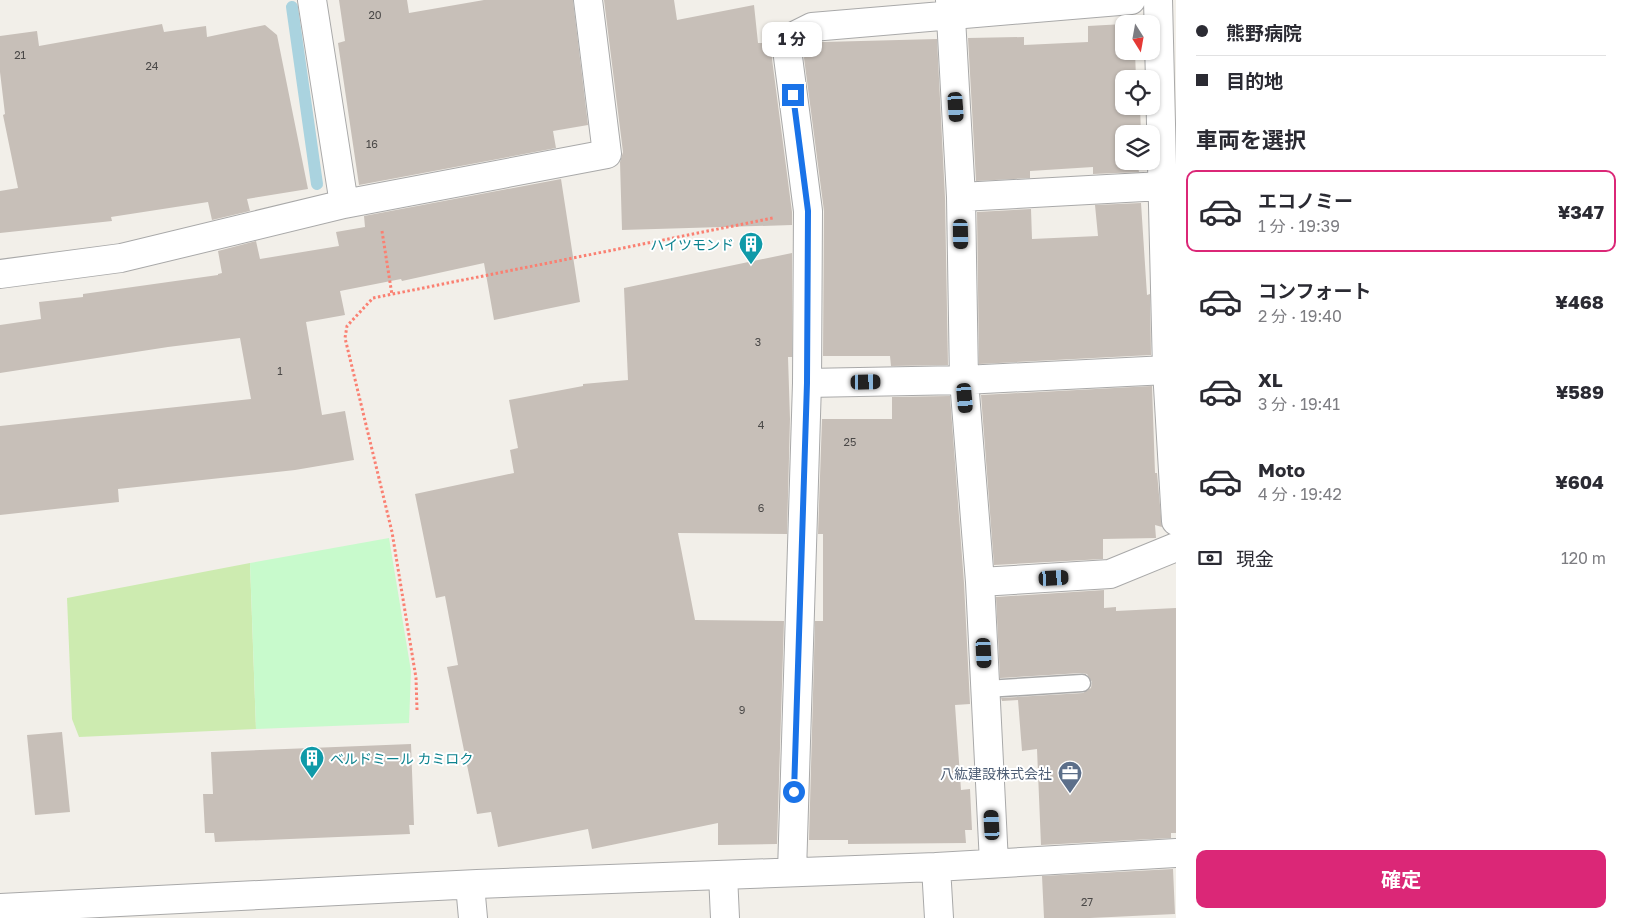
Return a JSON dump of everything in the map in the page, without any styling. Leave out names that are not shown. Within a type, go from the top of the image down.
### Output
[{"type":"street","points":[[312,0],[344,204]]},
{"type":"street","points":[[0,274],[121,258],[344,204],[607,154],[588,0]]},
{"type":"street","points":[[792,872],[807,383],[808,211],[788,56],[792,37],[812,28],[950,8],[1131,0]]},
{"type":"street","points":[[1158,0],[1167,370],[1176,521]]},
{"type":"street","points":[[950,8],[961,197],[964,380],[980,582],[994,864]]},
{"type":"street","points":[[961,197],[1162,186]]},
{"type":"street","points":[[807,383],[964,380],[1167,370]]},
{"type":"street","points":[[980,582],[1110,574],[1176,547]]},
{"type":"street","points":[[0,908],[202,909],[470,885],[936,867],[1176,853]]},
{"type":"street","points":[[936,867],[939,918]]},
{"type":"street","points":[[723,876],[725,918]]},
{"type":"street","points":[[470,885],[473,918]]},
{"type":"lane","points":[[986,689],[1082,683]]},
{"type":"path","points":[[376,198],[392,295]]},
{"type":"path","points":[[416,710],[416,678],[392,532],[345,338],[347,326],[373,298],[808,211]]},
{"type":"green space","points":[[389,538],[411,671],[409,723],[256,729],[250,563]]},
{"type":"green space","points":[[250,563],[256,729],[79,737],[72,719],[67,598]]},
{"type":"building","points":[[339,0],[407,0],[409,13],[484,0],[573,0],[588,125],[553,131],[556,148],[359,185],[338,43],[345,41]]},
{"type":"building","points":[[604,0],[674,0],[677,20],[754,5],[758,43],[775,43],[772,59],[792,212],[792,225],[622,230],[620,162],[623,152]]},
{"type":"building","points":[[162,24],[164,32],[206,26],[207,37],[265,25],[277,35],[308,189],[247,199],[250,211],[212,220],[208,202],[111,217],[112,221],[0,233],[0,191],[18,188],[3,115],[5,114],[0,72],[0,36],[37,31],[39,46]]},
{"type":"building","points":[[1115,24],[1115,60],[1135,60],[1136,70],[1115,70],[1115,115],[1140,115],[1141,125],[1115,125],[1115,170],[1139,170],[1139,172],[1093,174],[1093,167],[1030,171],[1030,178],[976,181],[968,38],[1024,37],[1024,45],[1088,42],[1088,26]]},
{"type":"building","points":[[937,39],[945,198],[948,365],[891,366],[890,356],[823,356],[824,211],[804,58],[806,48],[816,42]]},
{"type":"building","points":[[561,179],[580,302],[494,320],[484,263],[402,281],[401,279],[340,291],[345,315],[306,322],[322,415],[345,411],[354,460],[295,470],[118,489],[119,502],[0,515],[0,426],[251,399],[240,338],[0,373],[0,325],[41,319],[39,302],[83,297],[83,294],[218,275],[222,273],[218,251],[256,241],[260,259],[339,246],[336,232],[365,227],[364,216]]},
{"type":"building","points":[[1141,203],[1147,295],[1150,294],[1151,355],[979,364],[977,212],[1031,209],[1032,239],[1098,236],[1095,205]]},
{"type":"building","points":[[792,253],[792,357],[788,357],[790,419],[787,534],[678,533],[695,620],[784,621],[777,844],[718,845],[718,823],[592,849],[588,829],[498,847],[491,812],[477,814],[447,667],[458,665],[445,596],[436,598],[415,494],[514,473],[510,450],[518,448],[509,400],[583,386],[583,384],[628,380],[624,288]]},
{"type":"building","points":[[1152,386],[1155,473],[1157,473],[1162,527],[1155,525],[1156,538],[1103,539],[1103,559],[994,565],[981,395]]},
{"type":"building","points":[[950,396],[964,583],[970,704],[955,705],[961,790],[970,789],[972,830],[965,830],[966,843],[848,844],[848,840],[809,840],[815,621],[823,621],[823,534],[818,534],[822,419],[892,419],[892,397]]},
{"type":"building","points":[[1104,590],[1104,608],[1116,607],[1116,611],[1176,608],[1176,833],[1171,833],[1171,838],[1041,845],[1037,749],[1022,751],[1018,700],[1002,701],[1001,698],[1083,693],[1091,688],[1092,682],[1087,674],[1081,673],[1000,678],[996,597]]},
{"type":"building","points":[[62,732],[70,812],[35,815],[27,735]]},
{"type":"building","name":"ベルドミール カミロク","points":[[411,744],[414,825],[409,825],[410,834],[215,842],[214,833],[205,833],[203,794],[213,794],[211,752]]},
{"type":"building","points":[[1173,869],[1175,914],[1044,918],[1042,876]]},
{"type":"waterway","points":[[292,7],[317,184]]},
{"type":"place","name":"ハイツモンド","points":[[751,265]]},
{"type":"place","name":"ベルドミール カミロク","points":[[312,779]]},
{"type":"place","name":"八紘建設株式会社","points":[[1070,794]]},
{"type":"route","points":[[793,95],[808,211],[807,383],[794,792]]}]
